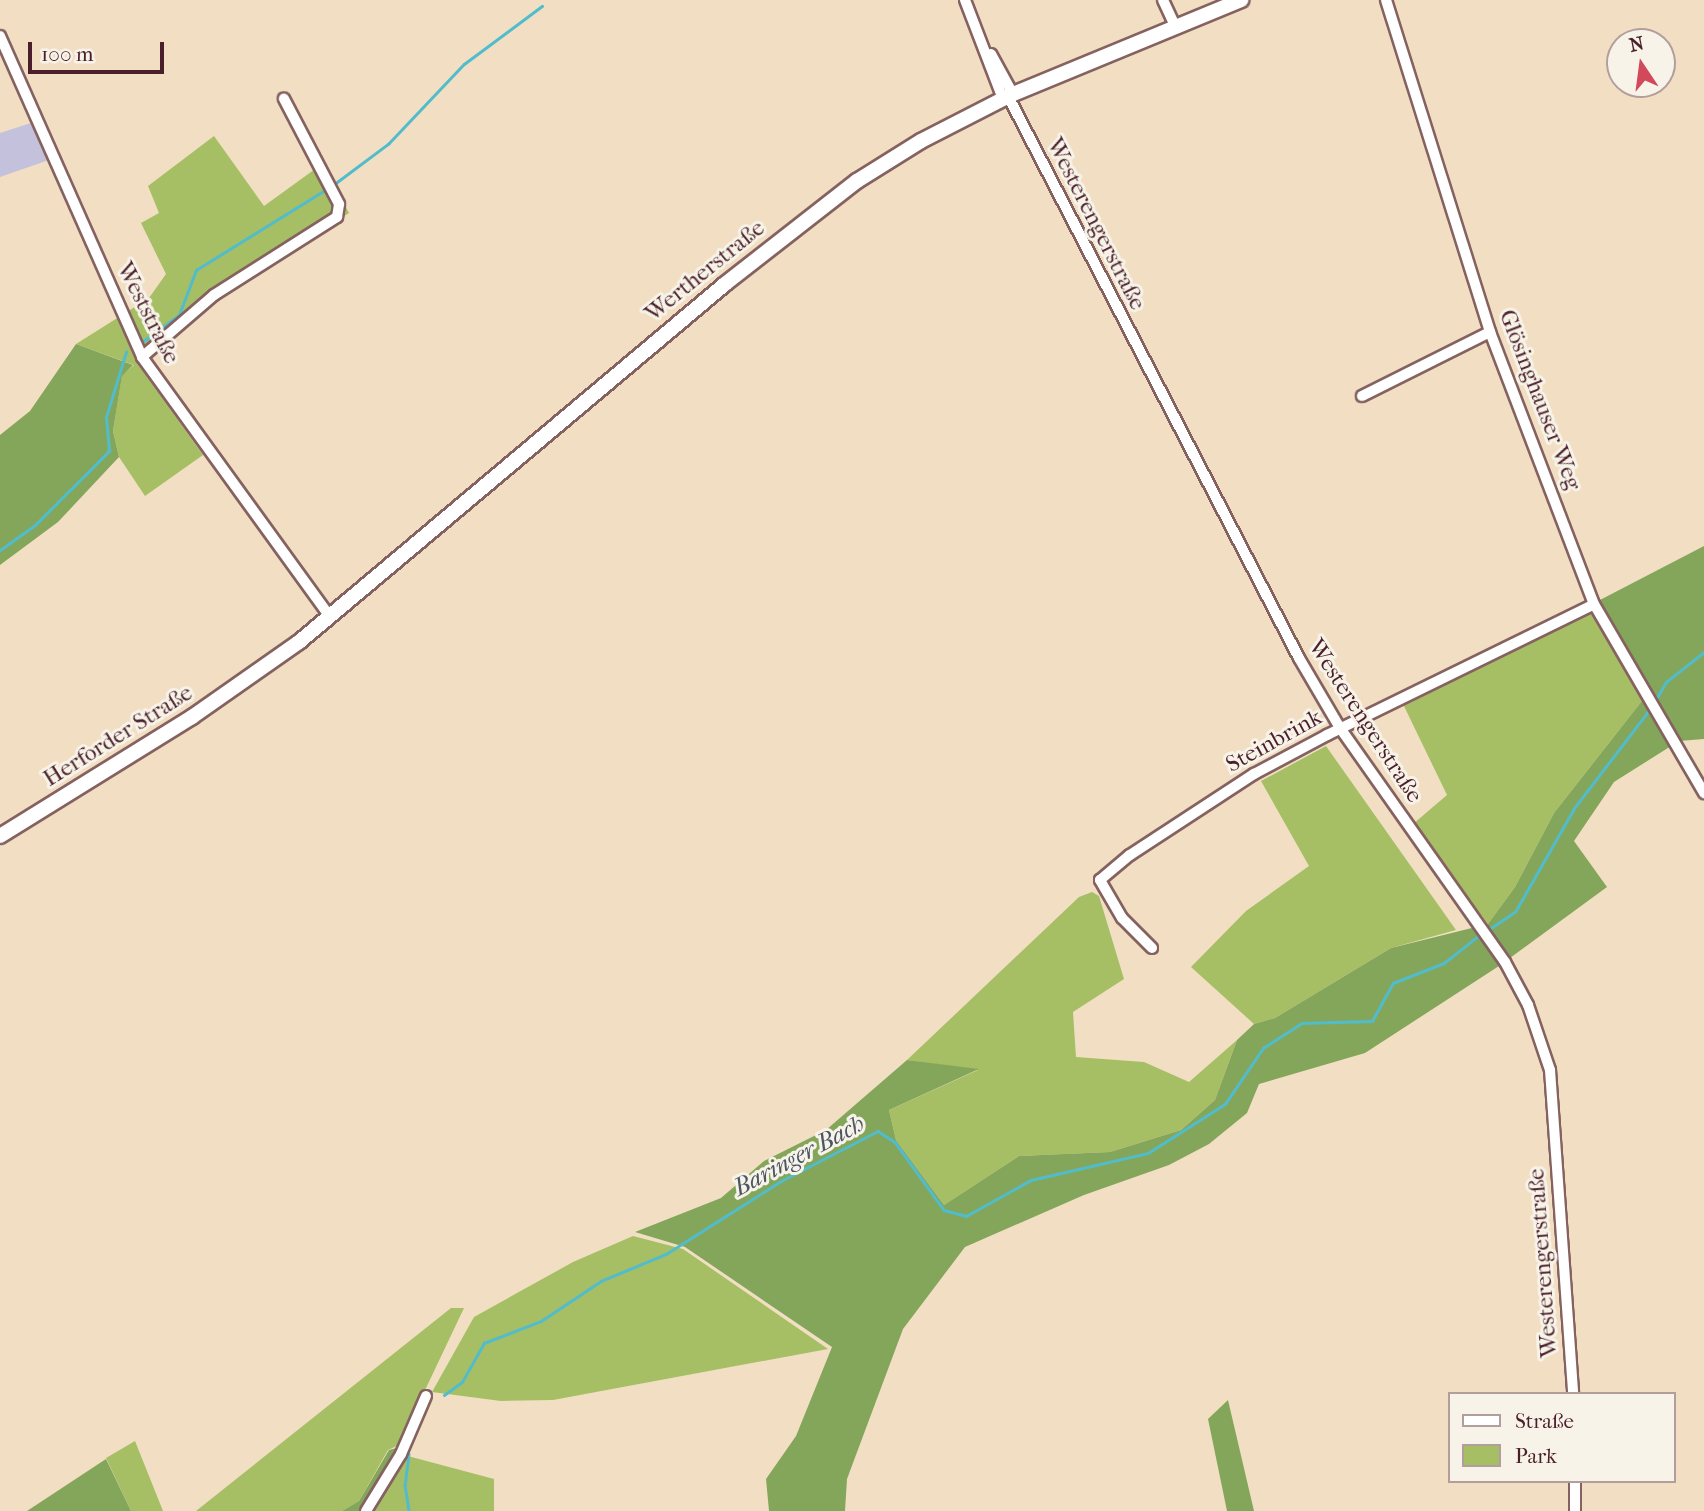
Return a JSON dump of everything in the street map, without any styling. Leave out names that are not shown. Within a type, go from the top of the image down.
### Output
[{"type":"main road","name":"Wertherstraße","points":[[258,673],[330,617],[820,208],[888,160],[1008,96],[1241,0]]},
{"type":"main road","name":"Herforder Straße","points":[[0,836],[258,673]]},
{"type":"street","name":"Westerengerstraße","points":[[965,0],[1008,96],[1258,585],[1340,728],[1475,919],[1528,1005],[1550,1070],[1573,1392]]},
{"type":"street","points":[[1163,0],[1175,26]]},
{"type":"street","name":"Glösinghauser Weg","points":[[1386,0],[1490,332],[1594,604],[1704,793]]},
{"type":"street","name":"Weststraße","points":[[0,36],[142,357],[330,617]]},
{"type":"street","points":[[142,357],[214,295],[337,216],[339,204],[284,99]]},
{"type":"street","points":[[1362,396],[1490,332]]},
{"type":"street","name":"Steinbrink","points":[[1152,948],[1122,918],[1100,880],[1130,855],[1254,775],[1340,728],[1594,604]]},
{"type":"street","points":[[366,1511],[401,1454],[426,1396]]},
{"type":"street","points":[[1575,1483],[1575,1511]]},
{"type":"shaded area","points":[[34,122],[49,160],[0,177],[0,133]]},
{"type":"green space","points":[[214,136],[264,206],[322,164],[349,213],[216,298],[137,363],[203,455],[145,496],[119,457],[113,431],[122,375],[134,365],[76,344],[149,298],[166,274],[141,223],[159,213],[148,186]]},
{"type":"green space","points":[[76,344],[133,365],[122,376],[113,431],[119,457],[58,522],[0,565],[0,435],[30,411]]},
{"type":"green space","points":[[1704,546],[1704,739],[1679,741],[1614,782],[1574,841],[1607,887],[1499,966],[1365,1053],[1259,1084],[1247,1113],[1209,1144],[1169,1165],[1084,1195],[965,1247],[903,1329],[847,1479],[845,1511],[769,1511],[766,1479],[796,1436],[832,1347],[685,1247],[635,1232],[721,1198],[764,1161],[826,1130],[907,1060],[979,1069],[889,1110],[896,1140],[944,1205],[1019,1156],[1110,1152],[1181,1130],[1215,1100],[1237,1040],[1254,1024],[1275,1018],[1391,948],[1488,924],[1515,887],[1554,813],[1645,697],[1621,652],[1626,646],[1598,601]]},
{"type":"green space","points":[[1598,611],[1645,697],[1554,813],[1515,887],[1488,924],[1413,824],[1447,795],[1402,702]]},
{"type":"green space","points":[[1326,746],[1456,930],[1391,948],[1275,1018],[1254,1024],[1191,967],[1246,911],[1309,866],[1261,781]]},
{"type":"green space","points":[[1092,892],[1099,896],[1124,979],[1073,1012],[1076,1057],[1144,1062],[1189,1082],[1237,1040],[1215,1100],[1181,1130],[1110,1152],[1019,1156],[944,1205],[896,1140],[889,1110],[978,1070],[907,1060],[1079,897]]},
{"type":"green space","points":[[633,1236],[683,1249],[828,1349],[553,1400],[501,1401],[432,1392],[474,1317],[573,1262]]},
{"type":"green space","points":[[451,1308],[464,1308],[399,1445],[388,1450],[359,1501],[342,1511],[196,1511]]},
{"type":"green space","points":[[1228,1400],[1254,1511],[1227,1511],[1208,1419]]},
{"type":"green space","points":[[135,1441],[163,1511],[131,1511],[106,1458]]},
{"type":"green space","points":[[400,1447],[364,1511],[342,1511],[359,1501],[389,1450]]},
{"type":"green space","points":[[404,1455],[494,1479],[494,1511],[371,1511]]},
{"type":"green space","points":[[106,1459],[131,1511],[27,1511]]},
{"type":"waterway","points":[[333,185],[388,144],[464,64],[542,6]]},
{"type":"waterway","points":[[142,342],[179,315],[196,270],[328,188]]},
{"type":"waterway","points":[[0,550],[35,525],[109,451],[106,417],[126,352]]},
{"type":"waterway","points":[[1655,701],[1666,682],[1704,652]]},
{"type":"waterway","points":[[1488,930],[1515,912],[1575,807],[1650,709]]},
{"type":"waterway","name":"Baringer Bach","points":[[444,1395],[462,1382],[484,1343],[541,1321],[601,1281],[666,1254],[781,1181],[878,1131],[895,1142],[944,1210],[966,1216],[1031,1180],[1148,1153],[1225,1104],[1263,1048],[1302,1023],[1372,1021],[1393,983],[1444,963],[1482,933]]},
{"type":"waterway","name":"Baringer Bach","points":[[409,1454],[405,1485],[409,1511]]}]
